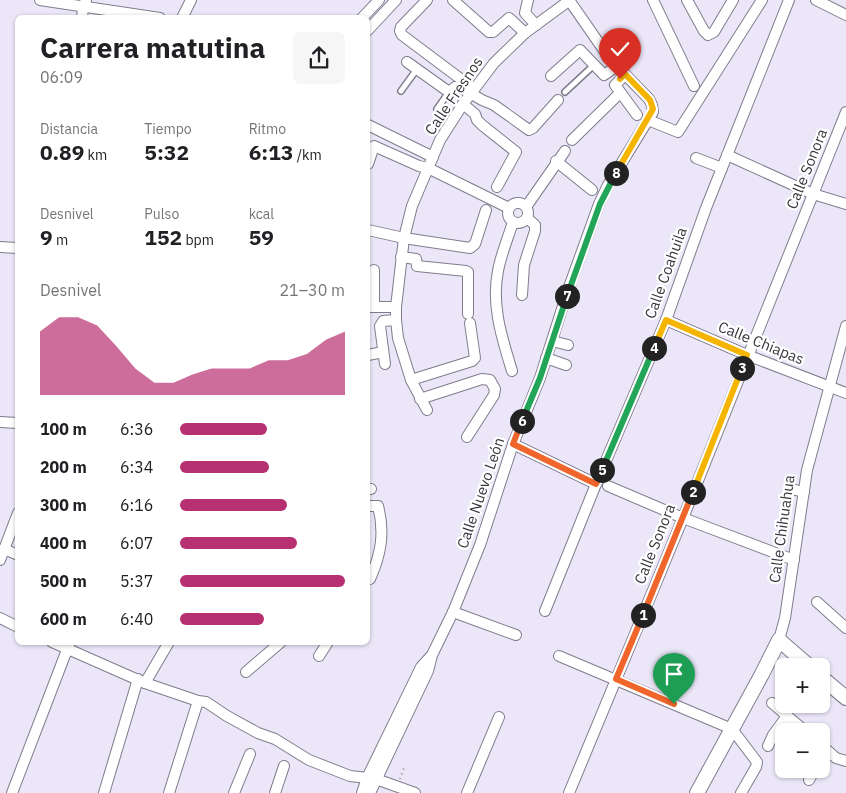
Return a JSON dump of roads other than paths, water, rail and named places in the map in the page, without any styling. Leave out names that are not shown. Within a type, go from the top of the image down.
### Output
[{"type":"street","points":[[40,0],[137,15]]},
{"type":"street","points":[[184,15],[191,0]]},
{"type":"street","points":[[370,28],[396,0]]},
{"type":"street","points":[[427,0],[402,26],[400,31],[402,35],[482,100],[494,105],[531,130],[562,96]]},
{"type":"street","points":[[453,0],[489,32],[493,32],[510,18],[525,33]]},
{"type":"street","points":[[528,0],[525,13],[536,25]]},
{"type":"street","points":[[570,0],[617,66],[651,102],[653,112],[648,120],[678,132],[762,0]]},
{"type":"street","name":"Calle Fresnos","points":[[427,410],[411,380],[398,338],[396,320],[401,257],[412,206],[440,140],[463,104],[494,63],[525,33],[570,0]]},
{"type":"street","points":[[652,0],[694,86]]},
{"type":"street","points":[[687,0],[708,35],[714,32],[733,0]]},
{"type":"street","name":"Calle Coahuila","points":[[545,611],[596,484],[666,320],[722,168],[788,0]]},
{"type":"street","points":[[816,0],[846,15]]},
{"type":"street","points":[[365,15],[377,1]]},
{"type":"street","points":[[551,76],[580,50],[604,75],[617,66]]},
{"type":"street","points":[[407,62],[449,92],[455,87],[473,91]]},
{"type":"street","points":[[625,74],[615,85],[637,115]]},
{"type":"street","points":[[572,140],[620,94]]},
{"type":"street","points":[[463,104],[475,114],[477,120],[482,125],[516,152],[497,187]]},
{"type":"street","name":"Calle Sonora","points":[[569,793],[683,518],[846,112]]},
{"type":"street","name":"Calle Nuevo León","points":[[362,793],[372,778],[428,671],[432,654],[453,612],[480,544],[513,444],[546,358],[600,204],[608,185],[648,120]]},
{"type":"street","points":[[370,126],[433,157]]},
{"type":"street","points":[[370,158],[374,146],[419,166],[428,168],[509,208]]},
{"type":"street","points":[[526,207],[556,161],[565,151]]},
{"type":"street","points":[[727,156],[813,194],[846,204]]},
{"type":"street","points":[[696,158],[722,168]]},
{"type":"street","points":[[556,161],[592,190]]},
{"type":"street","points":[[515,203],[526,207],[528,210],[527,218],[521,223],[513,222],[508,216],[509,208],[515,203]]},
{"type":"street","points":[[370,230],[404,238],[470,248],[475,244],[486,210]]},
{"type":"street","points":[[522,295],[524,265],[535,231],[535,225],[527,218]]},
{"type":"street","points":[[512,371],[500,332],[496,300],[498,271],[513,222]]},
{"type":"street","points":[[0,246],[15,248]]},
{"type":"street","points":[[401,257],[416,259],[417,266],[466,270],[468,272],[469,319],[475,358],[472,361],[411,380]]},
{"type":"street","points":[[374,270],[371,307],[396,307]]},
{"type":"street","points":[[385,364],[380,326],[384,322],[396,320]]},
{"type":"street","name":"Calle Chiapas","points":[[666,320],[747,355],[846,393]]},
{"type":"street","name":"Calle Chihuahua","points":[[697,793],[779,640],[785,618],[811,453],[846,326]]},
{"type":"street","points":[[552,341],[568,345]]},
{"type":"street","points":[[370,354],[383,352]]},
{"type":"street","points":[[546,358],[566,366]]},
{"type":"street","points":[[420,399],[482,378],[490,380],[495,389],[494,395],[467,437]]},
{"type":"street","points":[[0,422],[15,423]]},
{"type":"street","points":[[513,444],[596,484]]},
{"type":"street","points":[[608,486],[683,518],[794,560]]},
{"type":"street","points":[[791,489],[804,492]]},
{"type":"street","points":[[370,506],[378,506],[382,542],[378,561],[370,579]]},
{"type":"street","points":[[0,560],[15,521]]},
{"type":"street","points":[[4,550],[15,554]]},
{"type":"street","points":[[817,602],[846,628]]},
{"type":"street","points":[[453,612],[516,635]]},
{"type":"street","points":[[0,618],[15,625]]},
{"type":"street","points":[[779,640],[800,658]]},
{"type":"street","points":[[104,793],[142,681],[167,645]]},
{"type":"street","points":[[246,672],[278,645]]},
{"type":"street","points":[[319,656],[326,645]]},
{"type":"street","points":[[12,793],[69,646],[142,681],[198,701],[206,702],[227,716],[258,733],[275,739],[309,760],[350,776],[372,778],[415,793]]},
{"type":"street","points":[[559,656],[732,729],[757,762],[742,793]]},
{"type":"street","points":[[830,685],[846,698]]},
{"type":"street","points":[[169,793],[198,701]]},
{"type":"street","points":[[772,703],[795,723]]},
{"type":"street","points":[[768,746],[787,716]]},
{"type":"street","points":[[467,793],[499,717]]},
{"type":"street","points":[[830,753],[836,758],[846,761]]},
{"type":"street","points":[[234,793],[250,754]]},
{"type":"street","points":[[275,793],[284,766]]},
{"type":"street","name":"Calle Nuevo León","points":[[370,793],[372,778]]},
{"type":"lane","points":[[562,96],[594,65]]},
{"type":"lane","points":[[401,91],[417,69]]},
{"type":"lane","points":[[437,109],[449,92]]}]
